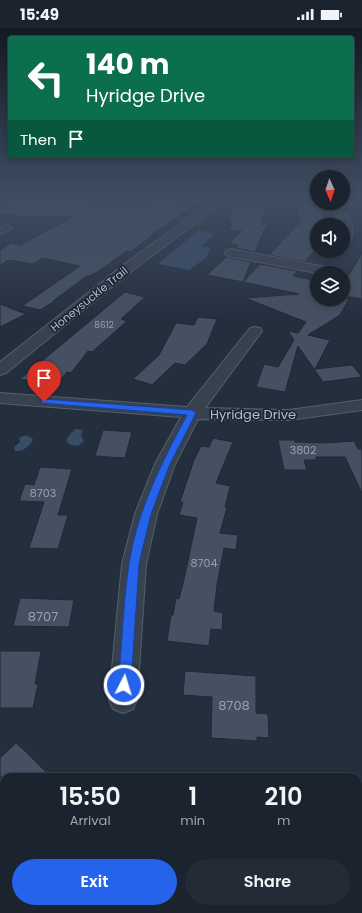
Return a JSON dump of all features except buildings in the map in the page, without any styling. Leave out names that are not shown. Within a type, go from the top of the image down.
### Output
[{"type":"street","name":"Honeysuckle Trail","points":[[0,370],[130,266],[169,237]]},
{"type":"street","points":[[231,253],[331,260]]},
{"type":"street","points":[[123,700],[134,564],[146,514],[162,471],[192,413],[255,331]]},
{"type":"street","name":"Hyridge Drive","points":[[0,398],[192,413],[289,415],[325,412],[362,405]]},
{"type":"water","points":[[190,237],[211,237],[201,246],[211,248],[206,258],[189,270],[158,264]]},
{"type":"water","points":[[75,429],[83,430],[81,436],[84,441],[78,446],[71,445],[67,442],[67,438]]},
{"type":"water","points":[[26,435],[33,439],[30,444],[26,448],[15,451],[14,447],[20,442],[19,438]]},
{"type":"route","points":[[44,402],[192,413],[165,464],[146,514],[134,564],[124,685]]}]
